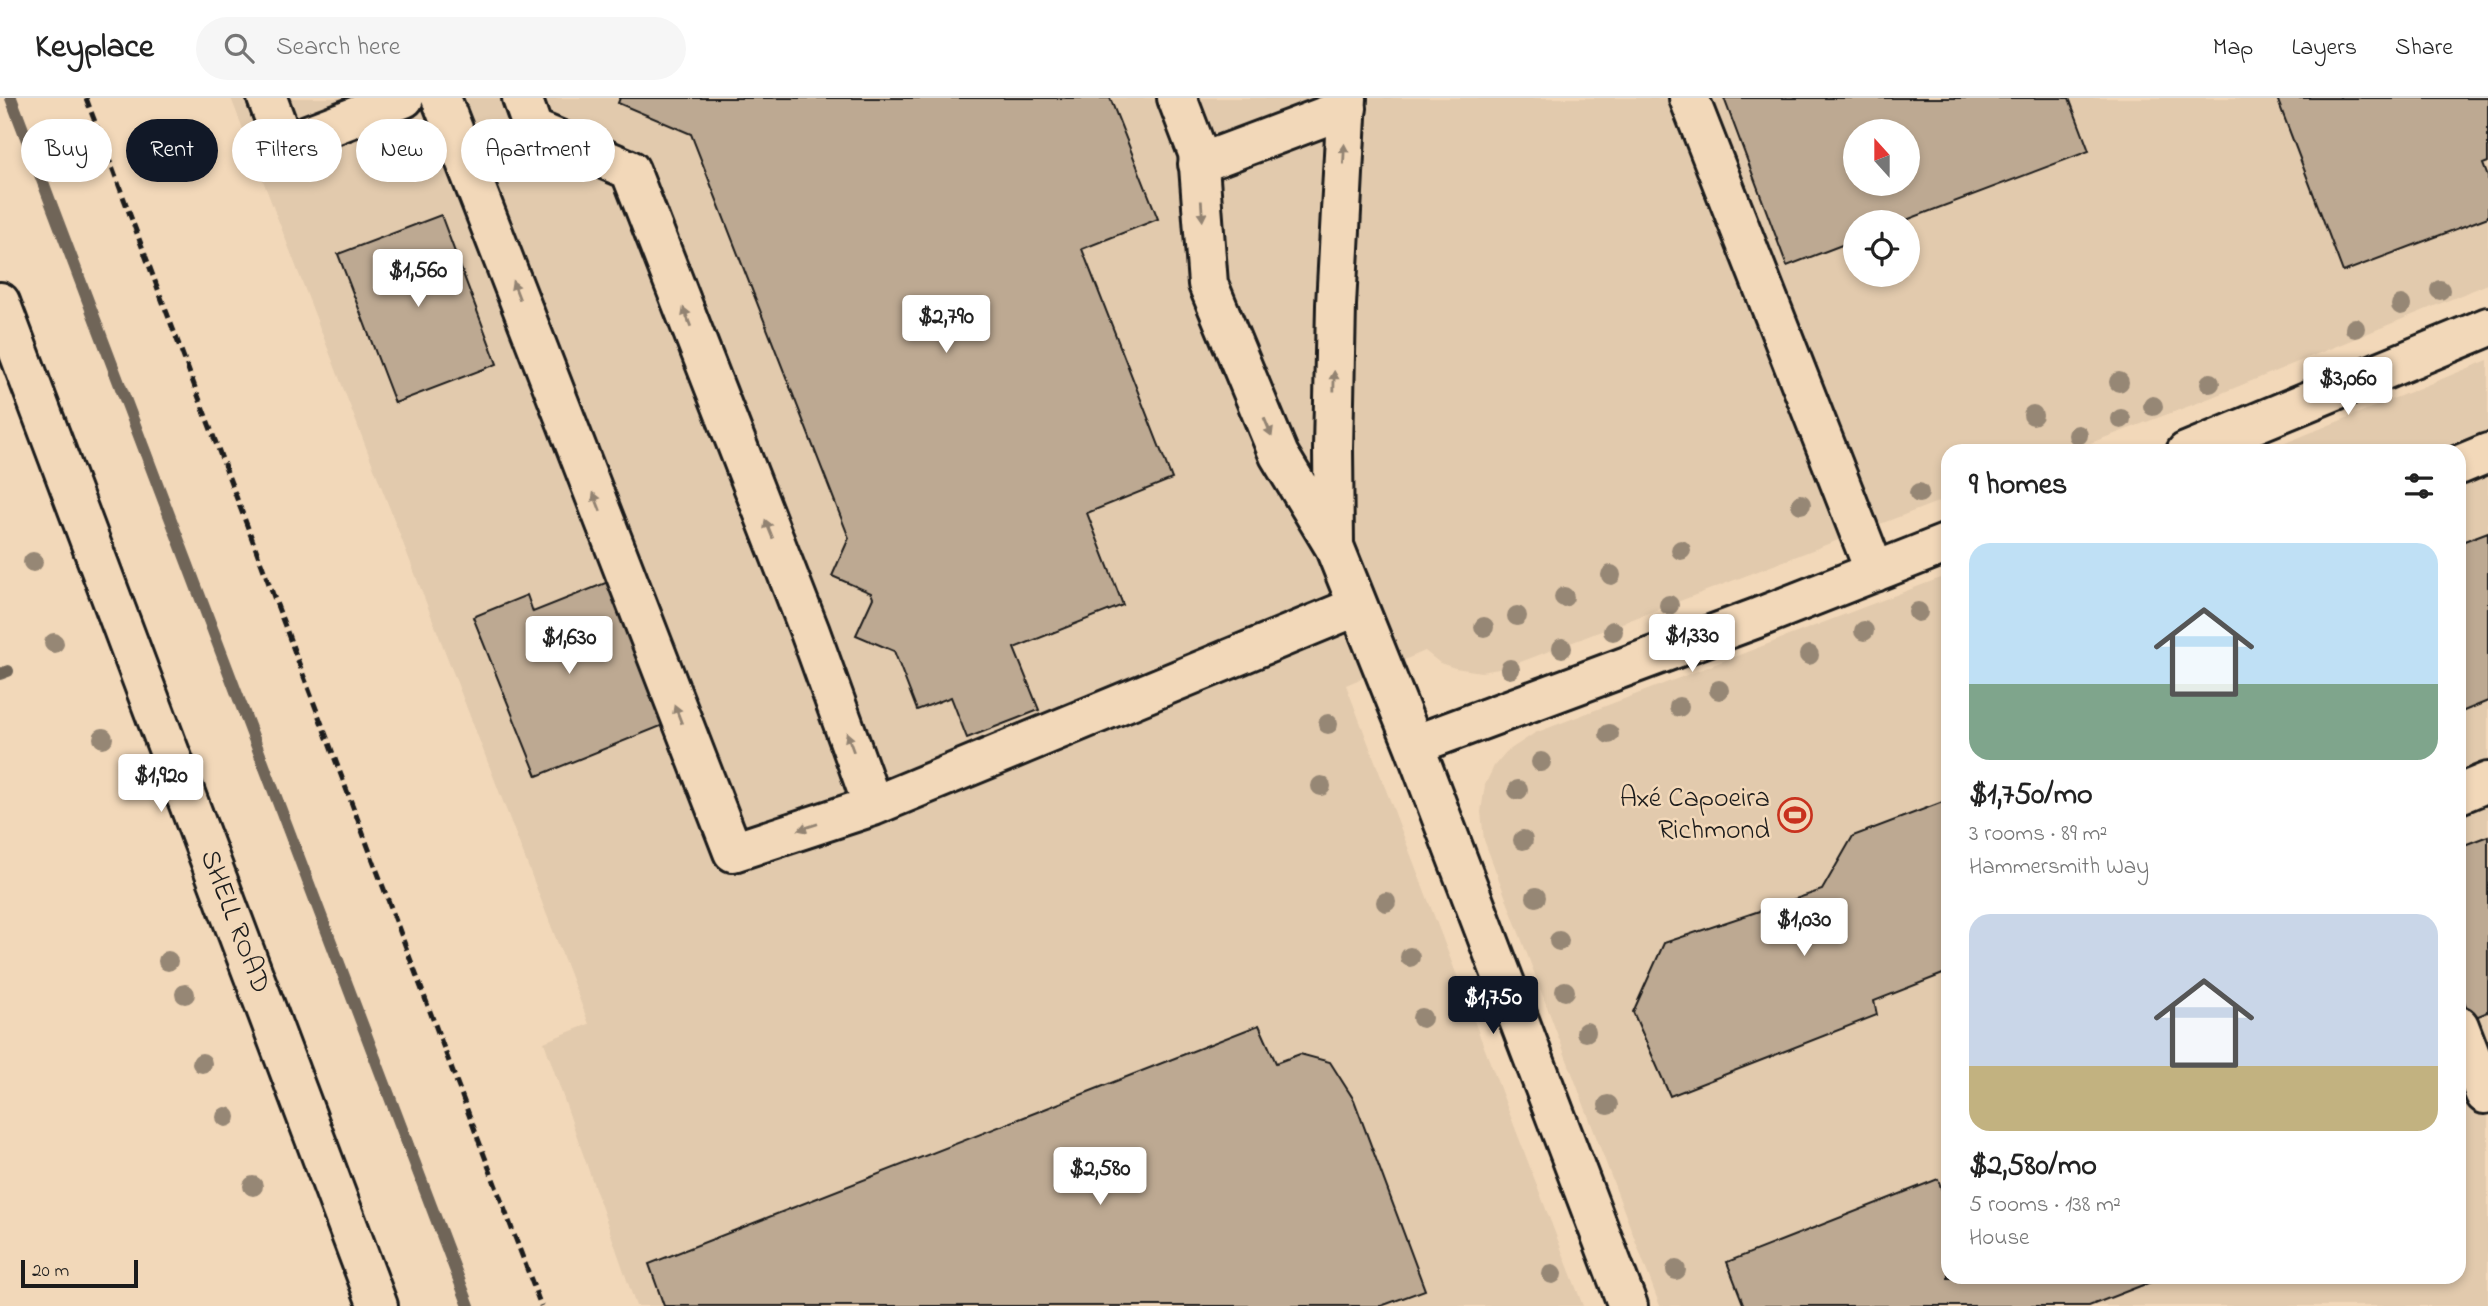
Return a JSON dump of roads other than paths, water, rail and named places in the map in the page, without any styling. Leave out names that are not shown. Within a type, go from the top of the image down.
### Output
[{"type":"street","points":[[267,98],[284,144],[404,98]]},
{"type":"street","points":[[441,98],[733,852],[873,806],[1358,606]]},
{"type":"street","points":[[522,98],[533,129],[630,170],[810,632],[873,806]]},
{"type":"street","points":[[1177,98],[1198,153],[1208,284],[1279,455],[1334,546],[1414,745],[1628,1306]]},
{"type":"street","points":[[1689,98],[1875,572]]},
{"type":"street","points":[[1198,164],[1347,103],[1336,305],[1334,546]]},
{"type":"street","name":"SHELL ROAD","points":[[0,302],[378,1306]]},
{"type":"street","points":[[2227,444],[2258,438],[2488,327]]},
{"type":"street","points":[[2466,462],[2488,453]]},
{"type":"street","points":[[1414,745],[1941,547]]},
{"type":"street","points":[[2466,791],[2488,782]]},
{"type":"street","points":[[2466,1044],[2485,1094],[2488,1093]]},
{"type":"waterway","points":[[11,98],[469,1306]]},
{"type":"waterway","points":[[0,674],[8,671]]},
{"type":"railway","points":[[86,98],[541,1306]]},
{"type":"place","name":"Axé Capoeira Richmond","points":[[1795,815]]}]
